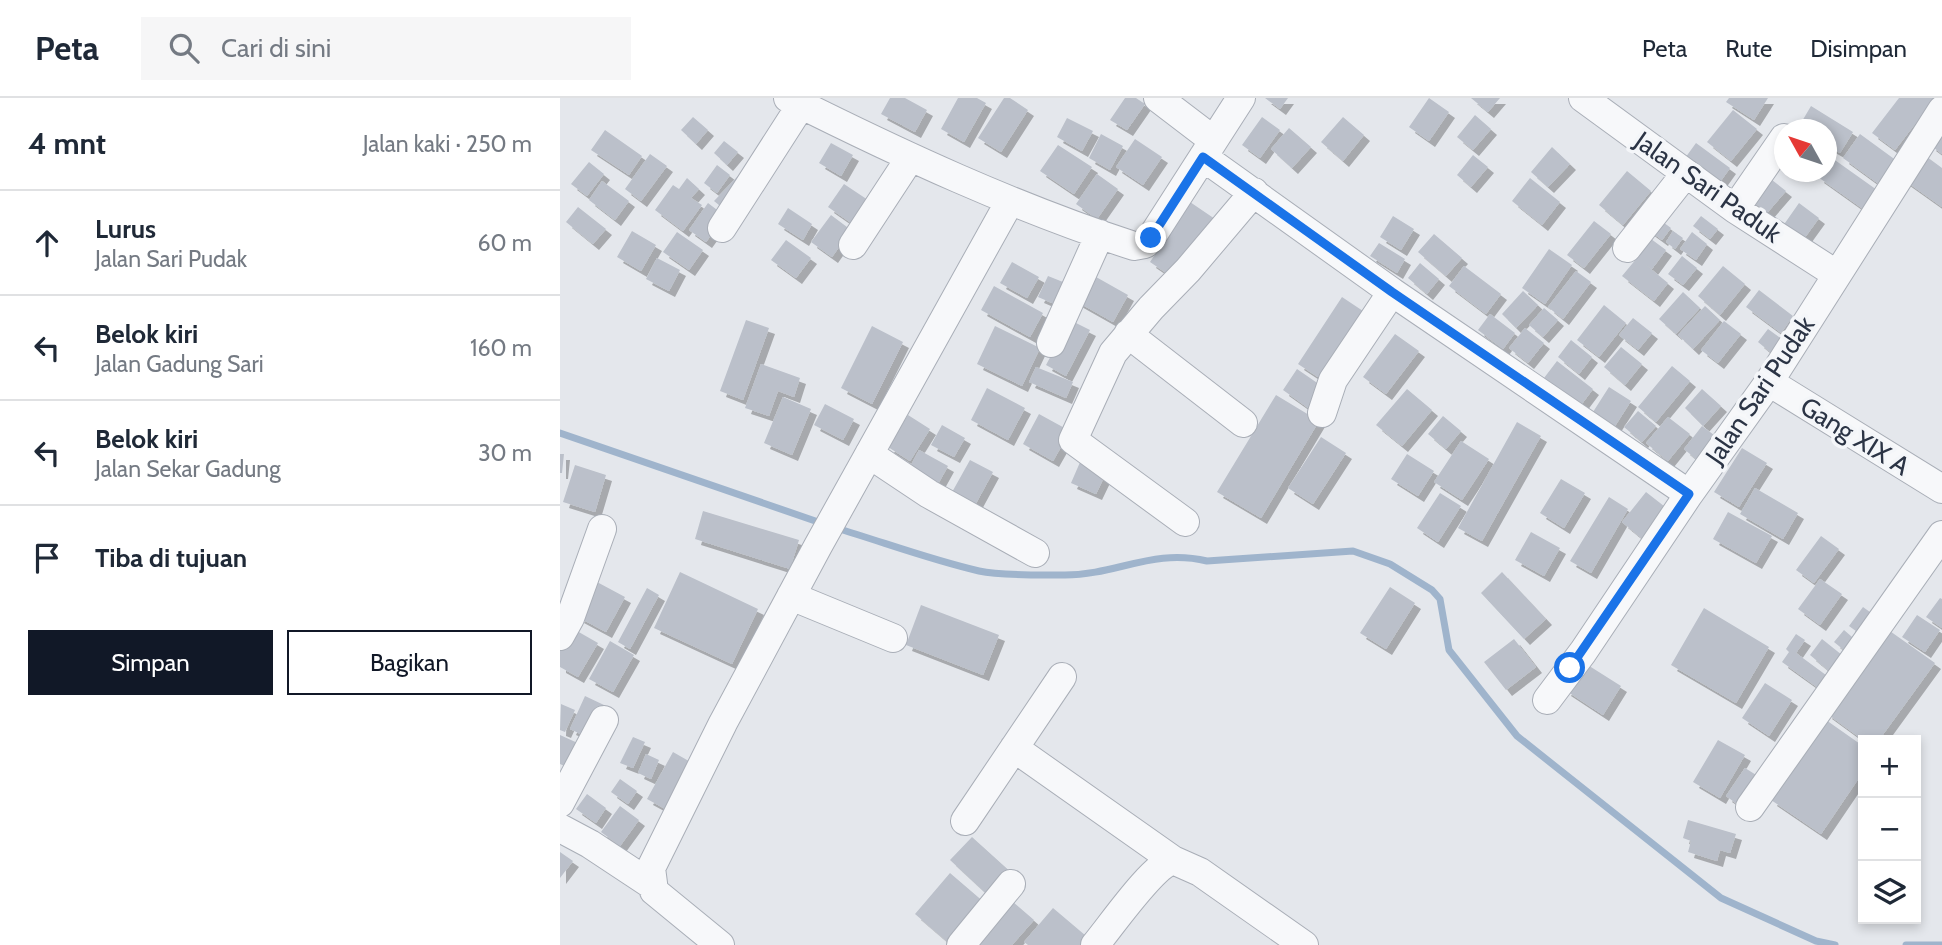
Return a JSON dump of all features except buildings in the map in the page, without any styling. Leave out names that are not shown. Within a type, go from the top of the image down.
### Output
[{"type":"street","points":[[1158,98],[1254,191],[1392,292],[1689,494]]},
{"type":"street","points":[[722,228],[794,101],[910,158],[1010,201],[1134,246],[1145,244],[1241,98]]},
{"type":"street","name":"Jalan Sari Paduk","points":[[1583,98],[1735,209],[1836,274]]},
{"type":"street","name":"Jalan Sari Pudak","points":[[1547,700],[1769,382],[1942,110]]},
{"type":"street","points":[[1735,209],[1774,152]]},
{"type":"street","points":[[853,245],[910,158]]},
{"type":"street","points":[[1627,248],[1686,173]]},
{"type":"street","points":[[1185,522],[1073,440],[1113,353],[1254,191]]},
{"type":"street","points":[[713,943],[654,891],[651,867],[791,596],[1010,201]]},
{"type":"street","points":[[1051,343],[1100,234]]},
{"type":"street","points":[[1322,413],[1333,380],[1392,292]]},
{"type":"street","points":[[1128,334],[1243,423]]},
{"type":"street","name":"Gang XIX A","points":[[1769,382],[1942,489]]},
{"type":"street","points":[[869,454],[929,494],[1035,554]]},
{"type":"street","points":[[560,636],[570,618],[602,530]]},
{"type":"street","points":[[1750,807],[1942,535]]},
{"type":"street","points":[[791,596],[893,638]]},
{"type":"street","points":[[965,821],[1062,677]]},
{"type":"street","points":[[560,803],[604,720]]},
{"type":"street","points":[[1014,748],[1173,860],[1200,872],[1304,945]]},
{"type":"street","points":[[560,828],[590,844],[652,885]]},
{"type":"street","points":[[1095,945],[1148,881],[1166,862],[1173,860]]},
{"type":"street","points":[[961,945],[1011,884]]},
{"type":"waterway","points":[[560,433],[824,524]]},
{"type":"waterway","points":[[836,528],[943,562],[999,574],[1084,574],[1169,558],[1207,561],[1353,551],[1390,564],[1432,590],[1440,599],[1449,650],[1517,736],[1721,898],[1816,941],[1835,945]]},
{"type":"waterway","points":[[1906,945],[1942,945]]},
{"type":"route","points":[[1151,238],[1203,157],[1392,292],[1689,494],[1570,668]]}]
